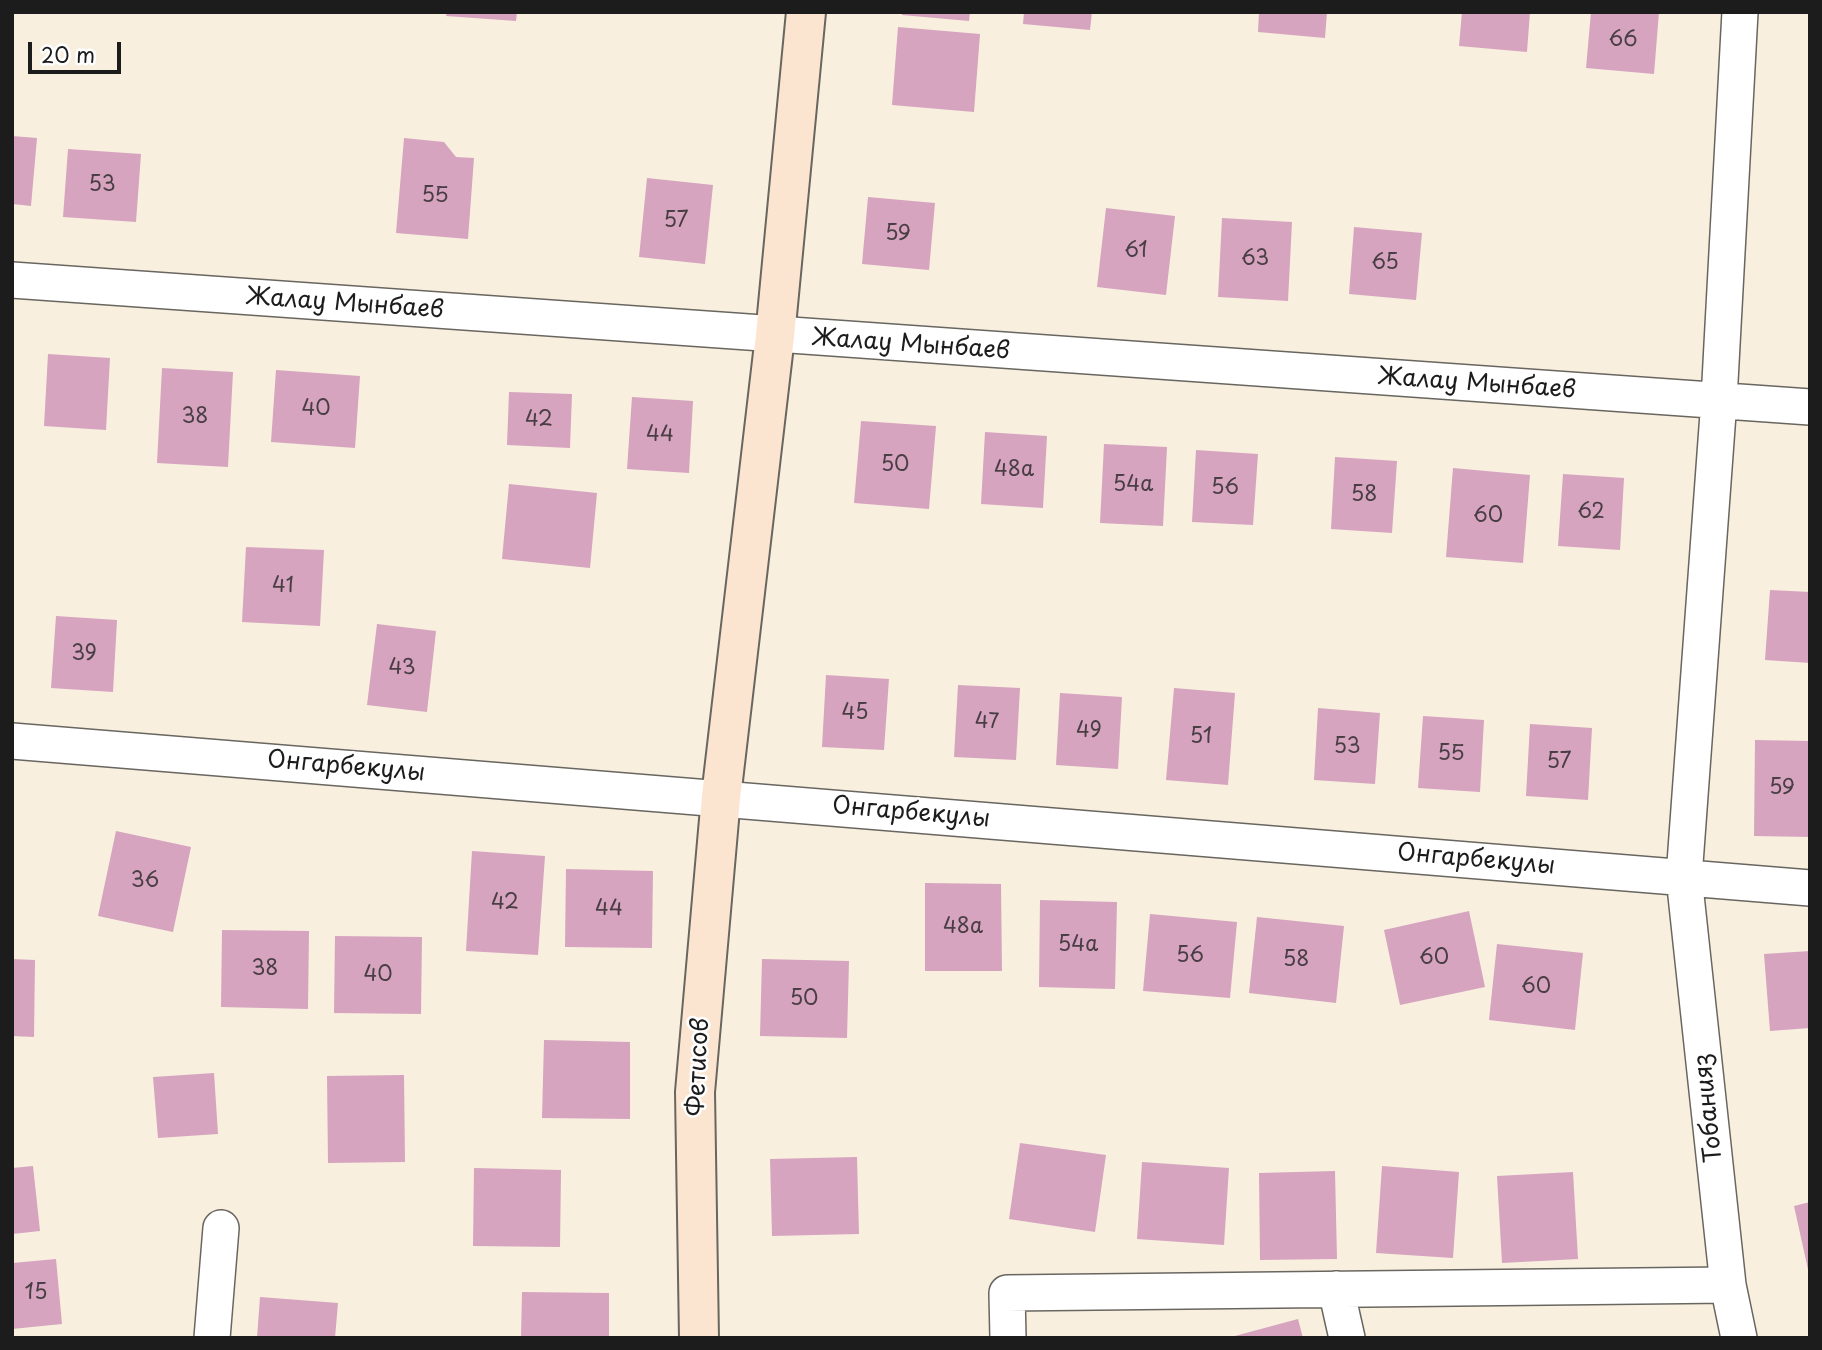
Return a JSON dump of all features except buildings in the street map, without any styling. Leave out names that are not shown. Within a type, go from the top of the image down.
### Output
[{"type":"street","name":"Фетисов","points":[[699,1338],[695,1092],[721,797],[775,336],[806,12]]},
{"type":"street","name":"Тобанияз","points":[[1739,1338],[1728,1285],[1684,877],[1719,401],[1740,12]]},
{"type":"street","name":"Жалау Мынбаев","points":[[12,280],[775,336],[1810,407]]},
{"type":"street","name":"Онгарбекулы","points":[[12,741],[1810,888]]},
{"type":"street","points":[[212,1338],[221,1228]]},
{"type":"street","points":[[1008,1338],[1007,1293],[1728,1285]]},
{"type":"street","points":[[1336,1289],[1347,1338]]}]
